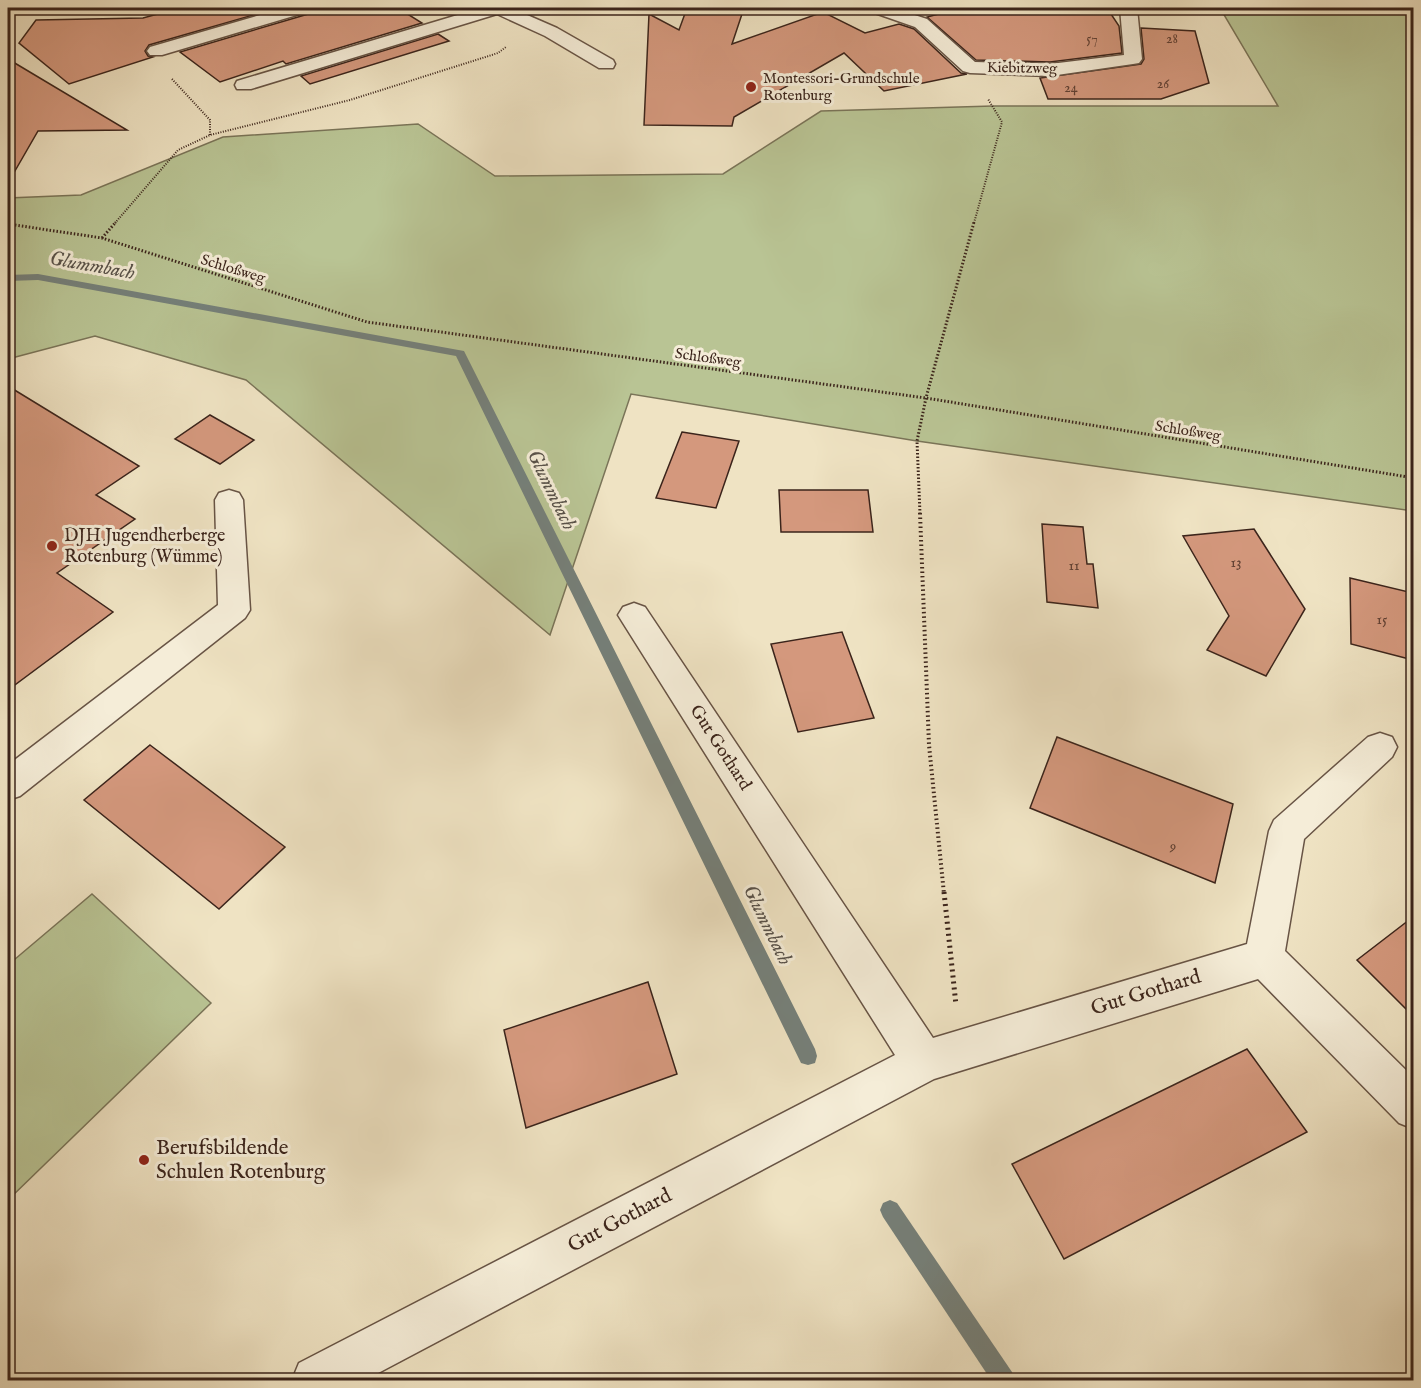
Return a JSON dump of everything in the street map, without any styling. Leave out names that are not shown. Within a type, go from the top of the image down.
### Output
[{"type":"street","points":[[156,51],[301,8]]},
{"type":"street","points":[[244,85],[498,8],[551,32],[606,64]]},
{"type":"street","name":"Kiebitzweg","points":[[878,8],[921,23],[970,67],[1050,70],[1133,59],[1128,8]]},
{"type":"street","points":[[517,18],[549,10]]},
{"type":"street","points":[[921,23],[937,13]]},
{"type":"street","points":[[8,785],[234,610],[229,500]]},
{"type":"street","name":"Gut Gothard","points":[[634,615],[942,1056]]},
{"type":"street","points":[[1380,747],[1287,831],[1264,958],[1413,1108]]},
{"type":"street","name":"Gut Gothard","points":[[316,1380],[942,1056],[1264,958]]},
{"type":"path","points":[[102,238],[178,150],[210,135],[350,100],[498,53],[522,36],[517,18]]},
{"type":"path","points":[[942,1056],[917,441],[926,398],[1002,122],[970,67]]},
{"type":"path","points":[[163,75],[172,79],[210,120],[210,135]]},
{"type":"path","name":"Schloßweg","points":[[8,224],[102,238],[368,322],[926,398],[1413,478]]},
{"type":"green space","points":[[1220,8],[1413,8],[1413,511],[917,441],[631,394],[550,635],[246,380],[95,336],[8,359],[8,198],[81,195],[223,137],[418,124],[495,176],[723,174],[821,111],[993,106],[1278,106]]},
{"type":"green space","points":[[92,894],[211,1003],[8,1200],[8,965]]},
{"type":"building","points":[[180,8],[278,8],[149,45],[145,51],[148,56],[153,57],[69,84],[19,43],[36,20],[143,18]]},
{"type":"building","points":[[312,8],[398,8],[422,23],[286,64],[283,61],[220,82],[180,52],[308,14]]},
{"type":"building","points":[[687,8],[744,8],[732,44],[823,12],[865,33],[899,24],[914,29],[961,73],[967,74],[884,91],[844,53],[734,117],[732,126],[644,125],[649,14],[679,30]]},
{"type":"building","points":[[962,8],[1107,8],[1119,26],[1122,53],[1050,62],[976,60],[927,17]]},
{"type":"building","points":[[1141,28],[1195,31],[1209,83],[1161,99],[1048,99],[1040,78],[1141,64],[1144,59]]},
{"type":"building","points":[[438,34],[449,41],[310,84],[301,76]]},
{"type":"building","points":[[8,59],[127,130],[38,131],[8,183]]},
{"type":"building","name":"DJH Jugendherberge Rotenburg (Wümme)","points":[[8,386],[139,466],[96,495],[135,519],[57,573],[113,612],[8,690]]},
{"type":"building","points":[[210,415],[254,440],[220,464],[175,439]]},
{"type":"building","points":[[682,432],[739,441],[716,508],[656,498]]},
{"type":"building","points":[[779,490],[868,490],[873,532],[781,532]]},
{"type":"building","points":[[1042,524],[1083,527],[1087,564],[1093,564],[1098,608],[1047,602]]},
{"type":"building","points":[[1254,529],[1305,609],[1266,676],[1207,650],[1229,616],[1183,536]]},
{"type":"building","points":[[1350,578],[1413,593],[1413,660],[1351,644]]},
{"type":"building","points":[[842,632],[874,718],[798,732],[771,644]]},
{"type":"building","points":[[1057,737],[1233,804],[1215,883],[1030,808]]},
{"type":"building","points":[[150,745],[285,847],[219,909],[84,800]]},
{"type":"building","points":[[1413,917],[1413,1016],[1357,960]]},
{"type":"building","points":[[648,982],[677,1074],[526,1128],[504,1030]]},
{"type":"building","points":[[1247,1049],[1307,1132],[1064,1259],[1012,1164]]},
{"type":"waterway","name":"Glummbach","points":[[8,278],[38,277],[460,353],[808,1056]]},
{"type":"waterway","name":"Glummbach","points":[[890,1210],[1004,1380]]},
{"type":"place","name":"Montessori-Grundschule Rotenburg","points":[[751,87]]},
{"type":"place","name":"DJH Jugendherberge Rotenburg (Wümme)","points":[[52,546]]},
{"type":"place","name":"Berufsbildende Schulen Rotenburg","points":[[144,1160]]}]
